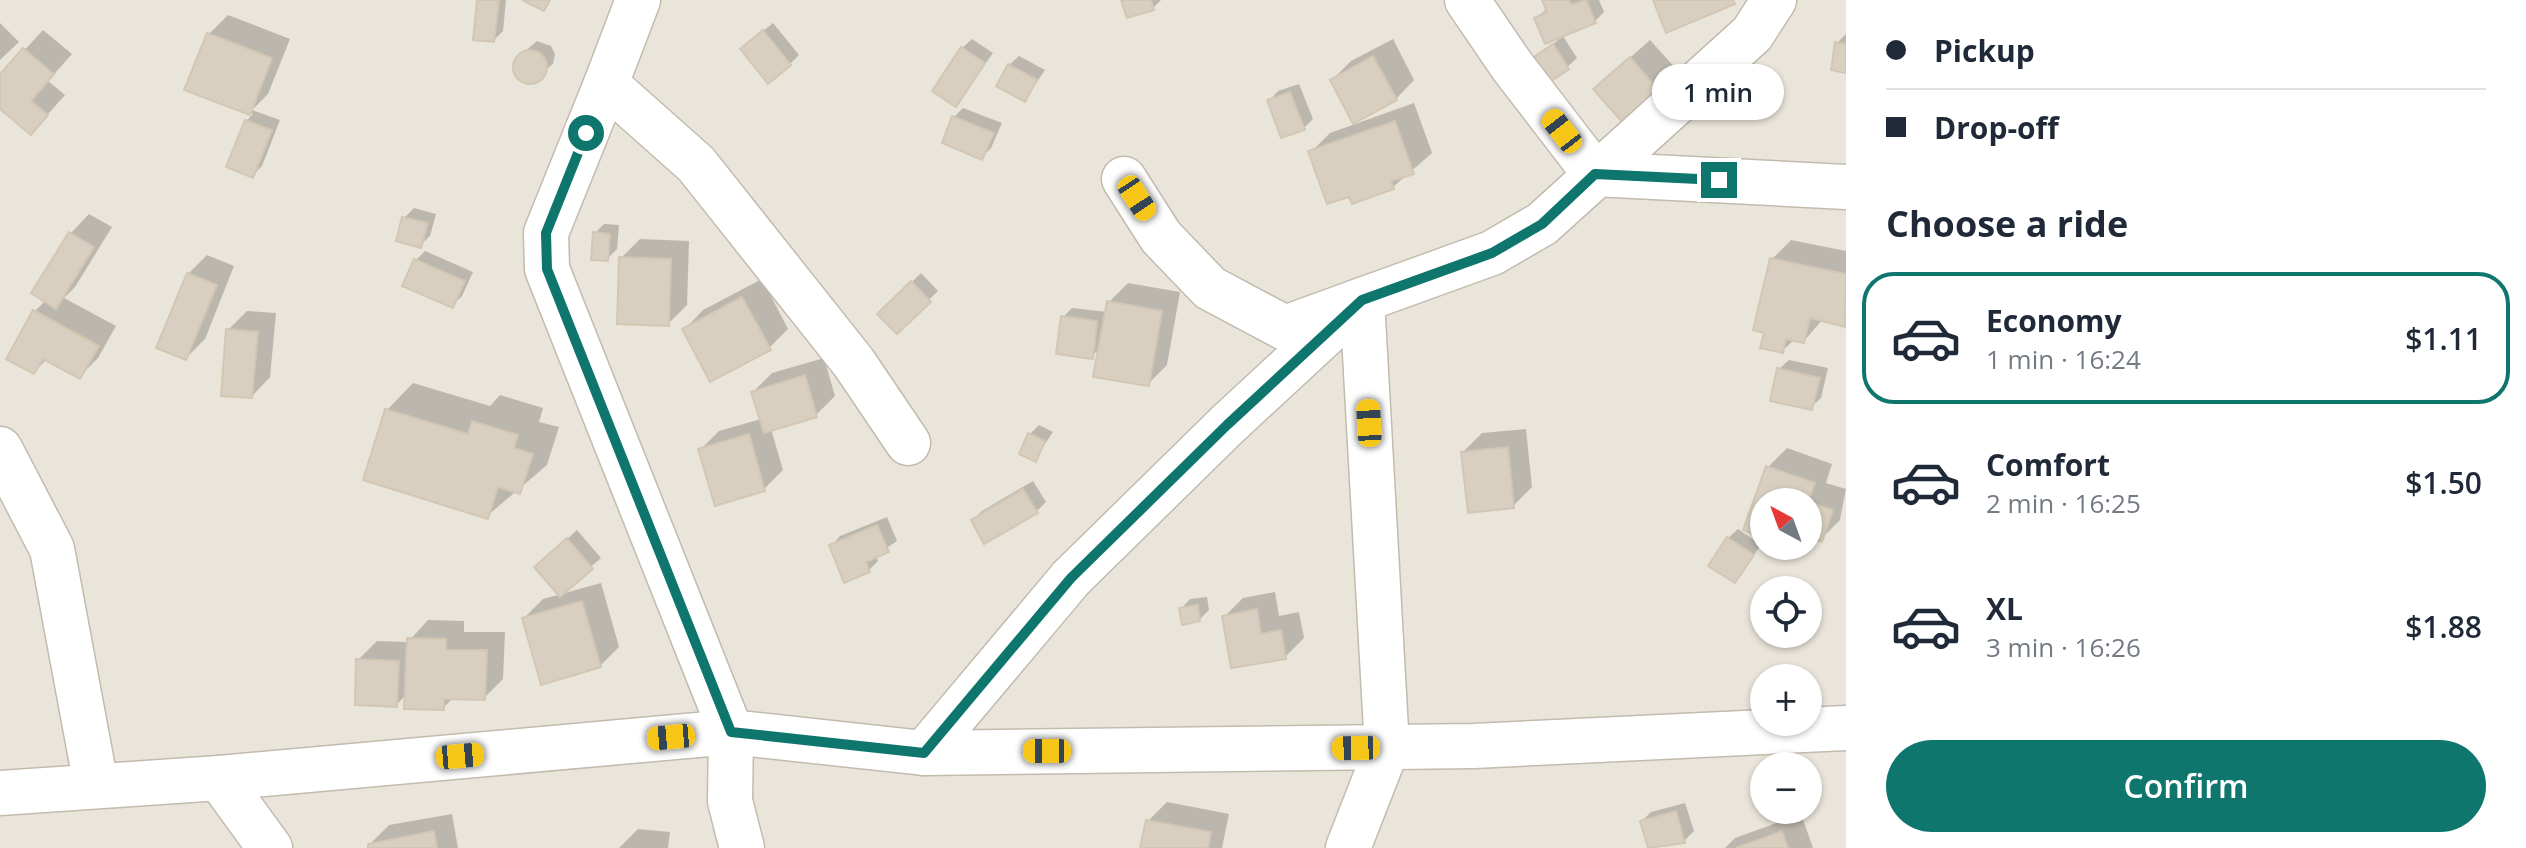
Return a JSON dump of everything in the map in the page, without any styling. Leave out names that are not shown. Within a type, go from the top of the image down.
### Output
[{"type":"street","points":[[638,0],[546,233],[547,269],[731,732],[730,801],[742,848]]},
{"type":"street","points":[[1467,0],[1512,66],[1595,174],[1846,187]]},
{"type":"street","points":[[1124,179],[1161,237],[1210,288],[1285,328],[1492,253],[1542,224],[1752,34],[1774,0]]},
{"type":"street","points":[[606,84],[696,164],[854,363],[908,443]]},
{"type":"street","points":[[1348,848],[1387,748],[1362,300]]},
{"type":"street","points":[[924,753],[1071,578],[1227,425],[1362,300]]},
{"type":"street","points":[[0,449],[52,549],[96,785]]},
{"type":"street","points":[[0,793],[219,778],[731,732],[924,753],[1387,748],[1846,728]]},
{"type":"street","points":[[219,778],[270,848]]},
{"type":"shaded area","points":[[0,0],[1846,0],[1846,848],[0,848]]},
{"type":"building","points":[[477,0],[499,0],[494,42],[473,40]]},
{"type":"building","points":[[522,0],[550,0],[544,11]]},
{"type":"building","points":[[1121,0],[1151,0],[1154,10],[1127,18]]},
{"type":"building","points":[[1542,0],[1569,0],[1571,5],[1586,0],[1596,23],[1545,44],[1534,18],[1547,12]]},
{"type":"building","points":[[1653,0],[1733,0],[1735,4],[1666,33]]},
{"type":"building","points":[[763,30],[791,65],[768,84],[740,49]]},
{"type":"building","points":[[207,33],[272,58],[250,115],[184,90]]},
{"type":"building","points":[[1835,42],[1846,44],[1846,73],[1831,70]]},
{"type":"building","points":[[1553,44],[1569,69],[1550,82],[1534,57]]},
{"type":"building","points":[[961,47],[985,63],[956,107],[932,91]]},
{"type":"building","points":[[23,48],[54,74],[31,101],[48,115],[31,135],[0,109],[0,74]]},
{"type":"building","points":[[530,50],[542,55],[547,67],[542,79],[530,84],[518,79],[513,67],[518,55]]},
{"type":"building","points":[[1373,56],[1397,100],[1353,124],[1330,80]]},
{"type":"building","points":[[1630,57],[1660,92],[1624,124],[1593,89]]},
{"type":"building","points":[[1008,64],[1037,80],[1025,102],[996,86]]},
{"type":"building","points":[[1290,92],[1305,130],[1281,138],[1267,100]]},
{"type":"building","points":[[952,116],[994,133],[982,160],[942,143]]},
{"type":"building","points":[[245,120],[272,130],[253,178],[226,167]]},
{"type":"building","points":[[1395,121],[1414,174],[1391,181],[1394,189],[1352,204],[1349,197],[1327,204],[1308,151]]},
{"type":"building","points":[[402,217],[428,223],[421,248],[396,241]]},
{"type":"building","points":[[69,232],[94,247],[56,309],[31,293]]},
{"type":"building","points":[[593,232],[610,234],[608,261],[591,260]]},
{"type":"building","points":[[619,257],[671,259],[669,326],[617,324]]},
{"type":"building","points":[[1770,258],[1846,274],[1845,327],[1810,318],[1804,343],[1786,339],[1783,353],[1760,348],[1764,333],[1753,330]]},
{"type":"building","points":[[414,259],[465,281],[453,308],[402,286]]},
{"type":"building","points":[[187,273],[217,285],[186,360],[156,348]]},
{"type":"building","points":[[911,281],[931,302],[897,334],[877,314]]},
{"type":"building","points":[[742,297],[771,350],[710,382],[682,329]]},
{"type":"building","points":[[1107,301],[1162,311],[1149,386],[1093,377]]},
{"type":"building","points":[[33,310],[99,346],[80,379],[43,359],[34,374],[6,359]]},
{"type":"building","points":[[1061,316],[1097,321],[1093,359],[1056,354]]},
{"type":"building","points":[[226,329],[258,332],[252,398],[221,396]]},
{"type":"building","points":[[1777,368],[1820,378],[1812,410],[1770,401]]},
{"type":"building","points":[[805,375],[817,417],[764,433],[751,392]]},
{"type":"building","points":[[385,409],[468,434],[472,421],[518,435],[514,448],[533,454],[520,494],[498,487],[488,519],[363,480]]},
{"type":"building","points":[[1028,433],[1045,441],[1036,462],[1019,454]]},
{"type":"building","points":[[749,434],[765,491],[715,506],[698,449]]},
{"type":"building","points":[[1508,447],[1514,508],[1468,513],[1461,452]]},
{"type":"building","points":[[1766,466],[1815,483],[1813,488],[1758,488]]},
{"type":"building","points":[[1023,489],[1038,513],[984,544],[971,520]]},
{"type":"building","points":[[1822,506],[1833,510],[1822,542]]},
{"type":"building","points":[[1750,511],[1750,533],[1743,530]]},
{"type":"building","points":[[877,525],[889,552],[866,562],[870,572],[844,583],[829,545]]},
{"type":"building","points":[[1727,537],[1750,552],[1751,560],[1735,583],[1708,566]]},
{"type":"building","points":[[567,538],[593,569],[560,597],[534,567]]},
{"type":"building","points":[[582,601],[601,667],[541,685],[522,618]]},
{"type":"building","points":[[1198,605],[1200,621],[1182,625],[1179,608]]},
{"type":"building","points":[[1257,609],[1261,634],[1281,630],[1286,659],[1231,668],[1222,616]]},
{"type":"building","points":[[407,638],[446,639],[446,650],[487,650],[485,700],[444,699],[444,710],[404,709]]},
{"type":"building","points":[[356,659],[399,661],[397,707],[355,705]]},
{"type":"building","points":[[1676,811],[1685,843],[1648,848],[1640,821]]},
{"type":"building","points":[[1146,820],[1211,832],[1208,848],[1140,848]]},
{"type":"building","points":[[434,831],[437,848],[368,848],[368,844]]},
{"type":"building","points":[[1782,831],[1788,848],[1736,848]]},
{"type":"route","points":[[586,133],[546,233],[547,269],[576,350],[627,467],[731,732],[924,753],[1071,578],[1227,425],[1362,300],[1492,253],[1542,224],[1595,174],[1719,180]]}]
